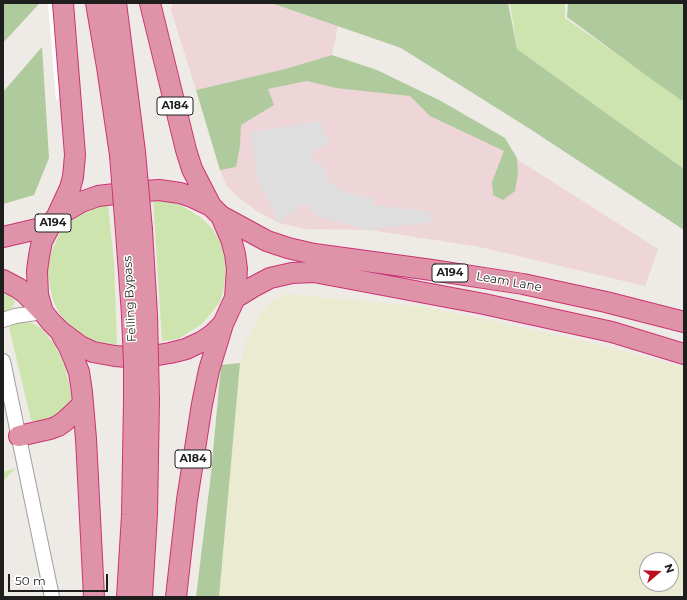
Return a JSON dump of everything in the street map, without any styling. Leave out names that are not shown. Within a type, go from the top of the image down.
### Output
[{"type":"highway","points":[[3,237],[54,221],[70,188],[73,177],[75,155],[63,3]]},
{"type":"highway","name":"Felling Bypass","points":[[96,3],[107,67],[127,154]]},
{"type":"highway","name":"Felling Bypass","points":[[116,3],[122,50],[127,154],[134,231],[139,315],[147,514],[142,597]]},
{"type":"highway","name":"A184","points":[[150,3],[192,169],[216,211]]},
{"type":"highway","name":"A194","points":[[159,190],[180,193],[192,197],[216,211],[231,239],[237,269],[235,298],[223,324],[213,334],[202,341],[186,349],[170,354],[140,358],[115,356],[93,352],[80,346],[51,322],[43,312],[38,295],[37,272],[42,241],[54,221],[81,202],[98,196],[159,190]]},
{"type":"highway","name":"Leam Lane","points":[[216,211],[267,241],[288,248],[314,254],[523,284],[606,302],[684,322]]},
{"type":"highway","name":"A194","points":[[235,298],[270,278],[292,273],[314,272],[484,304],[605,330],[684,354]]},
{"type":"highway","points":[[3,280],[25,293],[43,312]]},
{"type":"highway","name":"A184","points":[[176,597],[187,500],[202,404],[209,370],[223,324]]},
{"type":"highway","points":[[60,331],[79,372],[82,392],[94,597]]},
{"type":"highway","name":"Felling Bypass","points":[[127,597],[132,515],[142,401]]},
{"type":"highway","points":[[19,436],[58,426],[83,404]]},
{"type":"street","points":[[3,320],[19,315],[43,312]]},
{"type":"street","points":[[3,361],[52,597]]},
{"type":"shaded area","points":[[173,3],[271,3],[338,26],[332,55],[285,69],[196,90],[171,10]]},
{"type":"shaded area","points":[[307,81],[410,96],[504,151],[658,249],[645,286],[480,247],[370,230],[306,229],[279,223],[257,211],[239,198],[227,186],[220,170],[241,125],[268,89]]},
{"type":"shaded area","points":[[320,121],[329,144],[314,150],[312,164],[320,162],[331,183],[346,193],[372,197],[373,205],[431,212],[432,222],[370,230],[319,217],[304,203],[279,223],[258,180],[251,132]]},
{"type":"green space","points":[[3,3],[38,3],[38,5],[3,43]]},
{"type":"green space","points":[[271,3],[508,3],[517,49],[684,169],[684,230],[530,129],[401,48]]},
{"type":"green space","points":[[510,3],[565,3],[565,18],[684,101],[684,169],[517,49]]},
{"type":"green space","points":[[568,3],[684,3],[684,102],[567,17]]},
{"type":"green space","points":[[42,47],[49,158],[34,195],[3,204],[3,92]]},
{"type":"green space","points":[[332,55],[377,70],[441,101],[505,138],[517,158],[518,173],[515,191],[503,200],[493,195],[492,182],[504,151],[430,116],[410,96],[336,88],[307,81],[268,89],[274,105],[241,125],[240,146],[236,167],[220,170],[196,90],[285,69]]},
{"type":"green space","points":[[153,199],[174,202],[200,217],[212,228],[219,239],[224,254],[226,271],[220,302],[202,324],[178,339],[162,341]]},
{"type":"green space","points":[[108,205],[114,263],[117,345],[94,341],[69,325],[59,313],[53,300],[48,272],[49,258],[60,232],[78,214]]},
{"type":"green space","points":[[3,290],[9,293],[15,302],[12,308],[4,313],[3,313]]},
{"type":"green space","points":[[285,294],[426,307],[579,340],[684,367],[684,597],[219,597],[240,363],[247,339],[259,317],[270,303]]},
{"type":"green space","points":[[20,322],[32,323],[41,328],[55,345],[65,366],[72,398],[67,410],[56,419],[39,425],[31,420],[9,327]]},
{"type":"green space","points":[[240,363],[219,597],[196,597],[211,474],[221,365]]},
{"type":"green space","points":[[16,468],[3,481],[3,472]]},
{"type":"pier","points":[[48,3],[74,3],[79,74],[56,101]]}]
